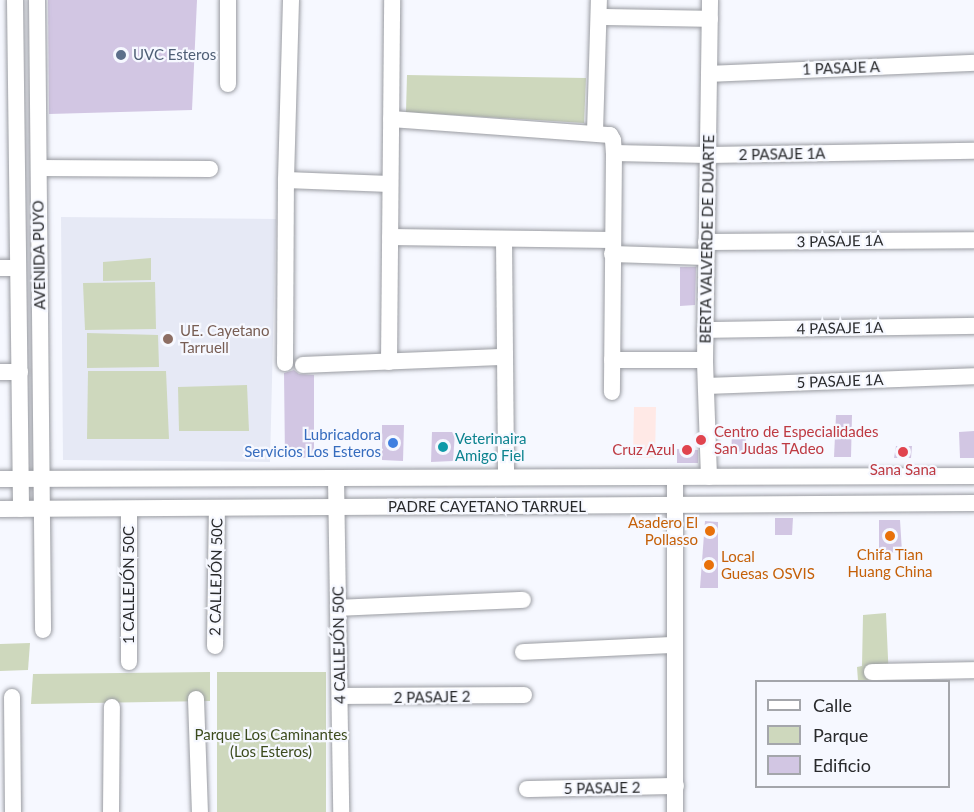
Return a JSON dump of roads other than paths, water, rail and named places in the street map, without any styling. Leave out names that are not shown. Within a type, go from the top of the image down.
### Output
[{"type":"street","name":"AVENIDA PUYO","points":[[15,0],[8,77],[18,268],[21,509]]},
{"type":"street","name":"AVENIDA PUYO","points":[[37,0],[42,509]]},
{"type":"street","points":[[228,0],[228,84]]},
{"type":"street","points":[[285,363],[286,180],[291,0]]},
{"type":"street","points":[[389,362],[392,0]]},
{"type":"street","points":[[595,132],[599,0]]},
{"type":"street","name":"BERTA VALVERDE DE DUARTE","points":[[709,477],[705,330],[710,0]]},
{"type":"street","points":[[599,17],[710,19]]},
{"type":"street","name":"1 PASAJE A","points":[[709,74],[974,63]]},
{"type":"street","points":[[391,119],[595,132],[610,135],[613,140],[614,153],[612,392]]},
{"type":"street","name":"2 PASAJE 1A","points":[[614,153],[708,155],[974,151]]},
{"type":"street","points":[[39,168],[210,170]]},
{"type":"street","points":[[286,180],[390,184]]},
{"type":"street","points":[[390,237],[504,239],[612,247]]},
{"type":"street","points":[[504,239],[506,477]]},
{"type":"street","name":"3 PASAJE 1A","points":[[612,247],[706,249],[974,240]]},
{"type":"street","points":[[0,268],[18,268]]},
{"type":"street","name":"4 PASAJE 1A","points":[[705,330],[974,326]]},
{"type":"street","points":[[303,365],[505,357]]},
{"type":"street","points":[[612,360],[705,360]]},
{"type":"street","points":[[0,372],[20,372]]},
{"type":"street","name":"5 PASAJE 1A","points":[[706,386],[974,376]]},
{"type":"street","name":"PADRE CAYETANO TARRUEL","points":[[0,479],[974,476]]},
{"type":"street","points":[[675,477],[675,812]]},
{"type":"street","name":"4 CALLEJÓN 50C","points":[[336,478],[341,812]]},
{"type":"street","name":"PADRE CAYETANO TARRUEL","points":[[0,509],[974,503]]},
{"type":"street","name":"1 CALLEJÓN 50C","points":[[129,508],[129,662]]},
{"type":"street","name":"2 CALLEJÓN 50C","points":[[215,646],[217,508]]},
{"type":"street","points":[[42,509],[43,630]]},
{"type":"street","points":[[338,608],[523,600]]},
{"type":"street","points":[[523,652],[674,645]]},
{"type":"street","points":[[872,672],[974,670]]},
{"type":"street","name":"2 PASAJE 2","points":[[340,696],[524,695]]},
{"type":"street","points":[[12,697],[13,812]]},
{"type":"street","points":[[196,699],[200,812]]},
{"type":"street","points":[[111,812],[112,707]]},
{"type":"street","name":"5 PASAJE 2","points":[[528,789],[676,786]]},
{"type":"place","name":"UVC Esteros","points":[[121,55]]},
{"type":"place","name":"UE. Cayetano Tarruell","points":[[168,339]]},
{"type":"place","name":"Centro de Especialidades San Judas TAdeo","points":[[701,440]]},
{"type":"place","name":"Lubricadora Servicios Los Esteros","points":[[393,443]]},
{"type":"place","name":"Veterinaira Amigo Fiel","points":[[443,447]]},
{"type":"place","name":"Cruz Azul","points":[[687,450]]},
{"type":"place","name":"Sana Sana","points":[[903,452]]},
{"type":"place","name":"Asadero El Pollasso","points":[[710,531]]},
{"type":"place","name":"Chifa Tian Huang China","points":[[890,536]]},
{"type":"place","name":"Local Guesas OSVIS","points":[[709,565]]},
{"type":"park label","name":"Parque Los Caminantes (Los Esteros)","points":[[271,742]]}]
